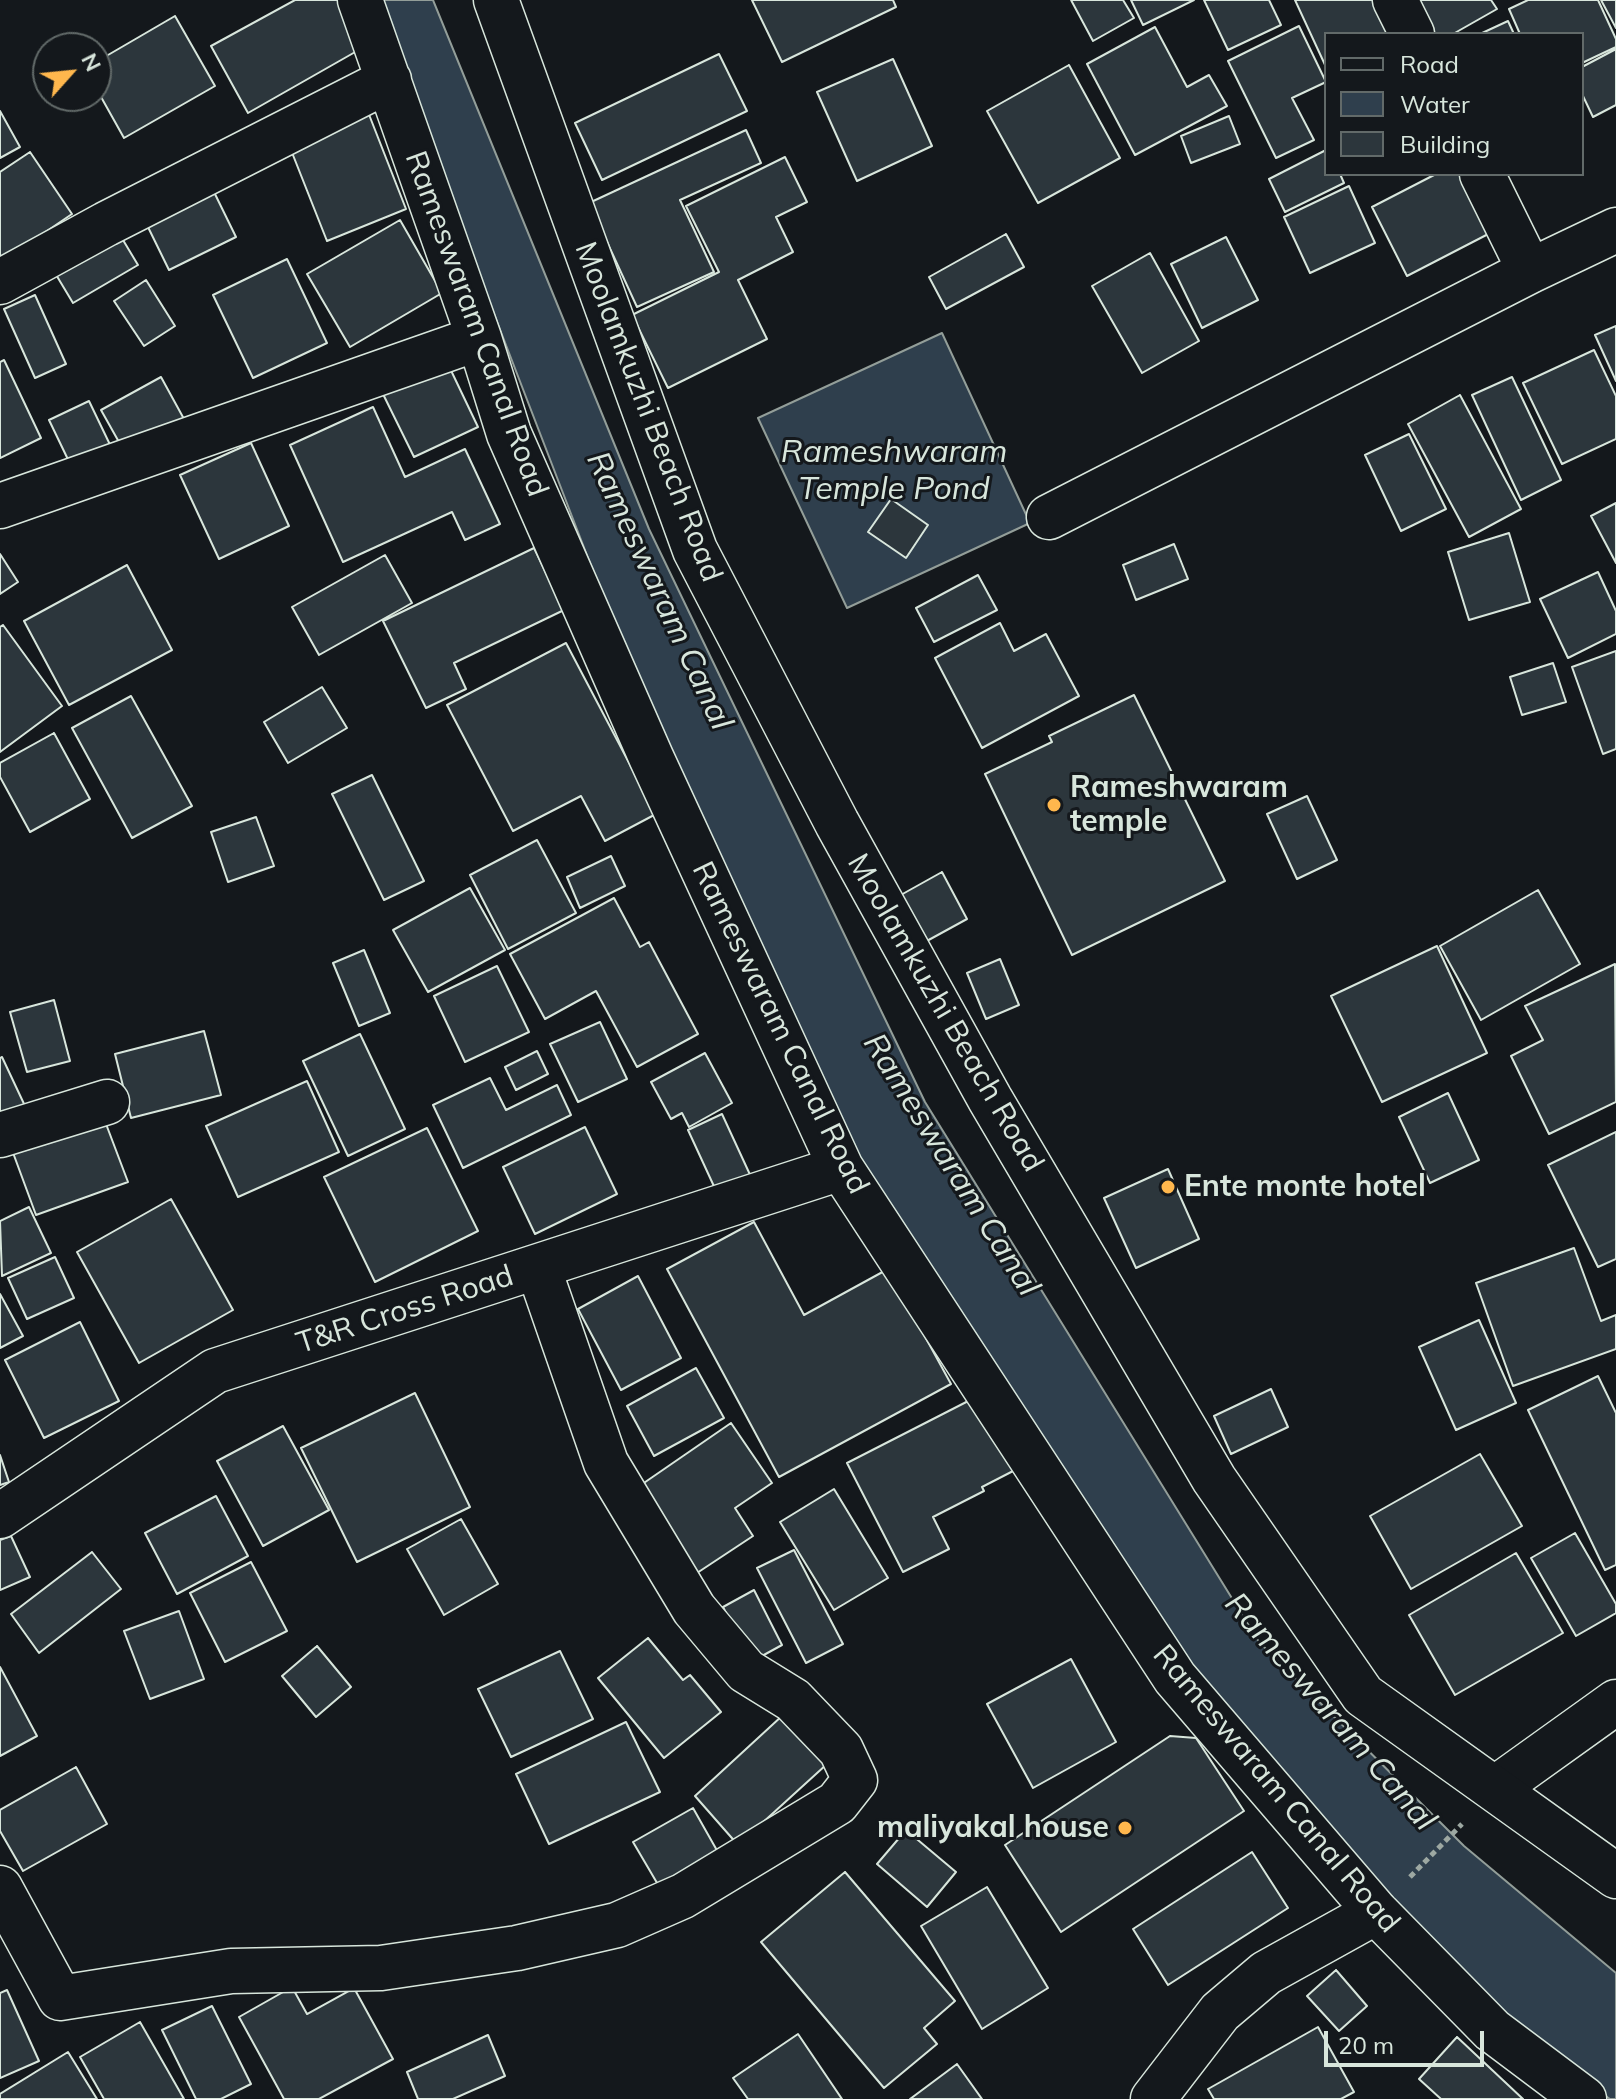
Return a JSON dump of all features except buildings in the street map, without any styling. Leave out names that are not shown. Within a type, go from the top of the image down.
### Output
[{"type":"street","name":"Rameswaram Canal Road","points":[[360,0],[479,338],[509,434],[658,771],[841,1168],[1175,1678],[1376,1912],[1492,2030],[1584,2099]]},
{"type":"street","name":"Moolamkuzhi Beach Road","points":[[496,0],[695,550],[837,823],[990,1099],[1214,1479],[1363,1695],[1616,1876]]},
{"type":"street","points":[[1395,0],[1411,32]]},
{"type":"street","points":[[0,282],[106,224],[389,80]]},
{"type":"street","points":[[1483,176],[1530,271]]},
{"type":"street","points":[[1049,517],[1616,230]]},
{"type":"street","points":[[0,506],[479,338]]},
{"type":"street","points":[[0,1135],[107,1102]]},
{"type":"street","name":"T&R Cross Road","points":[[0,1516],[215,1371],[841,1168]]},
{"type":"street","points":[[0,1888],[60,1998],[231,1971],[381,1968],[517,1948],[617,1925],[683,1896],[837,1803],[855,1780],[841,1750],[793,1700],[746,1671],[694,1609],[606,1463],[538,1267]]},
{"type":"street","points":[[1496,1788],[1616,1702]]},
{"type":"street","points":[[1153,2099],[1220,2012],[1266,1973],[1376,1912]]},
{"type":"path","points":[[1376,1912],[1496,1788]]},
{"type":"water","name":"Rameswaram Canal","points":[[373,0],[433,0],[649,529],[925,1102],[1259,1642],[1464,1846],[1616,1973],[1616,2099],[1610,2099],[1503,2027],[1201,1683],[852,1145],[630,667]]},
{"type":"water","name":"Rameshwaram Temple Pond","points":[[942,333],[1030,523],[847,608],[758,418]]},
{"type":"place","name":"Rameshwaram temple","points":[[1054,805]]},
{"type":"place","name":"Ente monte hotel","points":[[1168,1187]]},
{"type":"place","name":"maliyakal house","points":[[1125,1828]]}]
